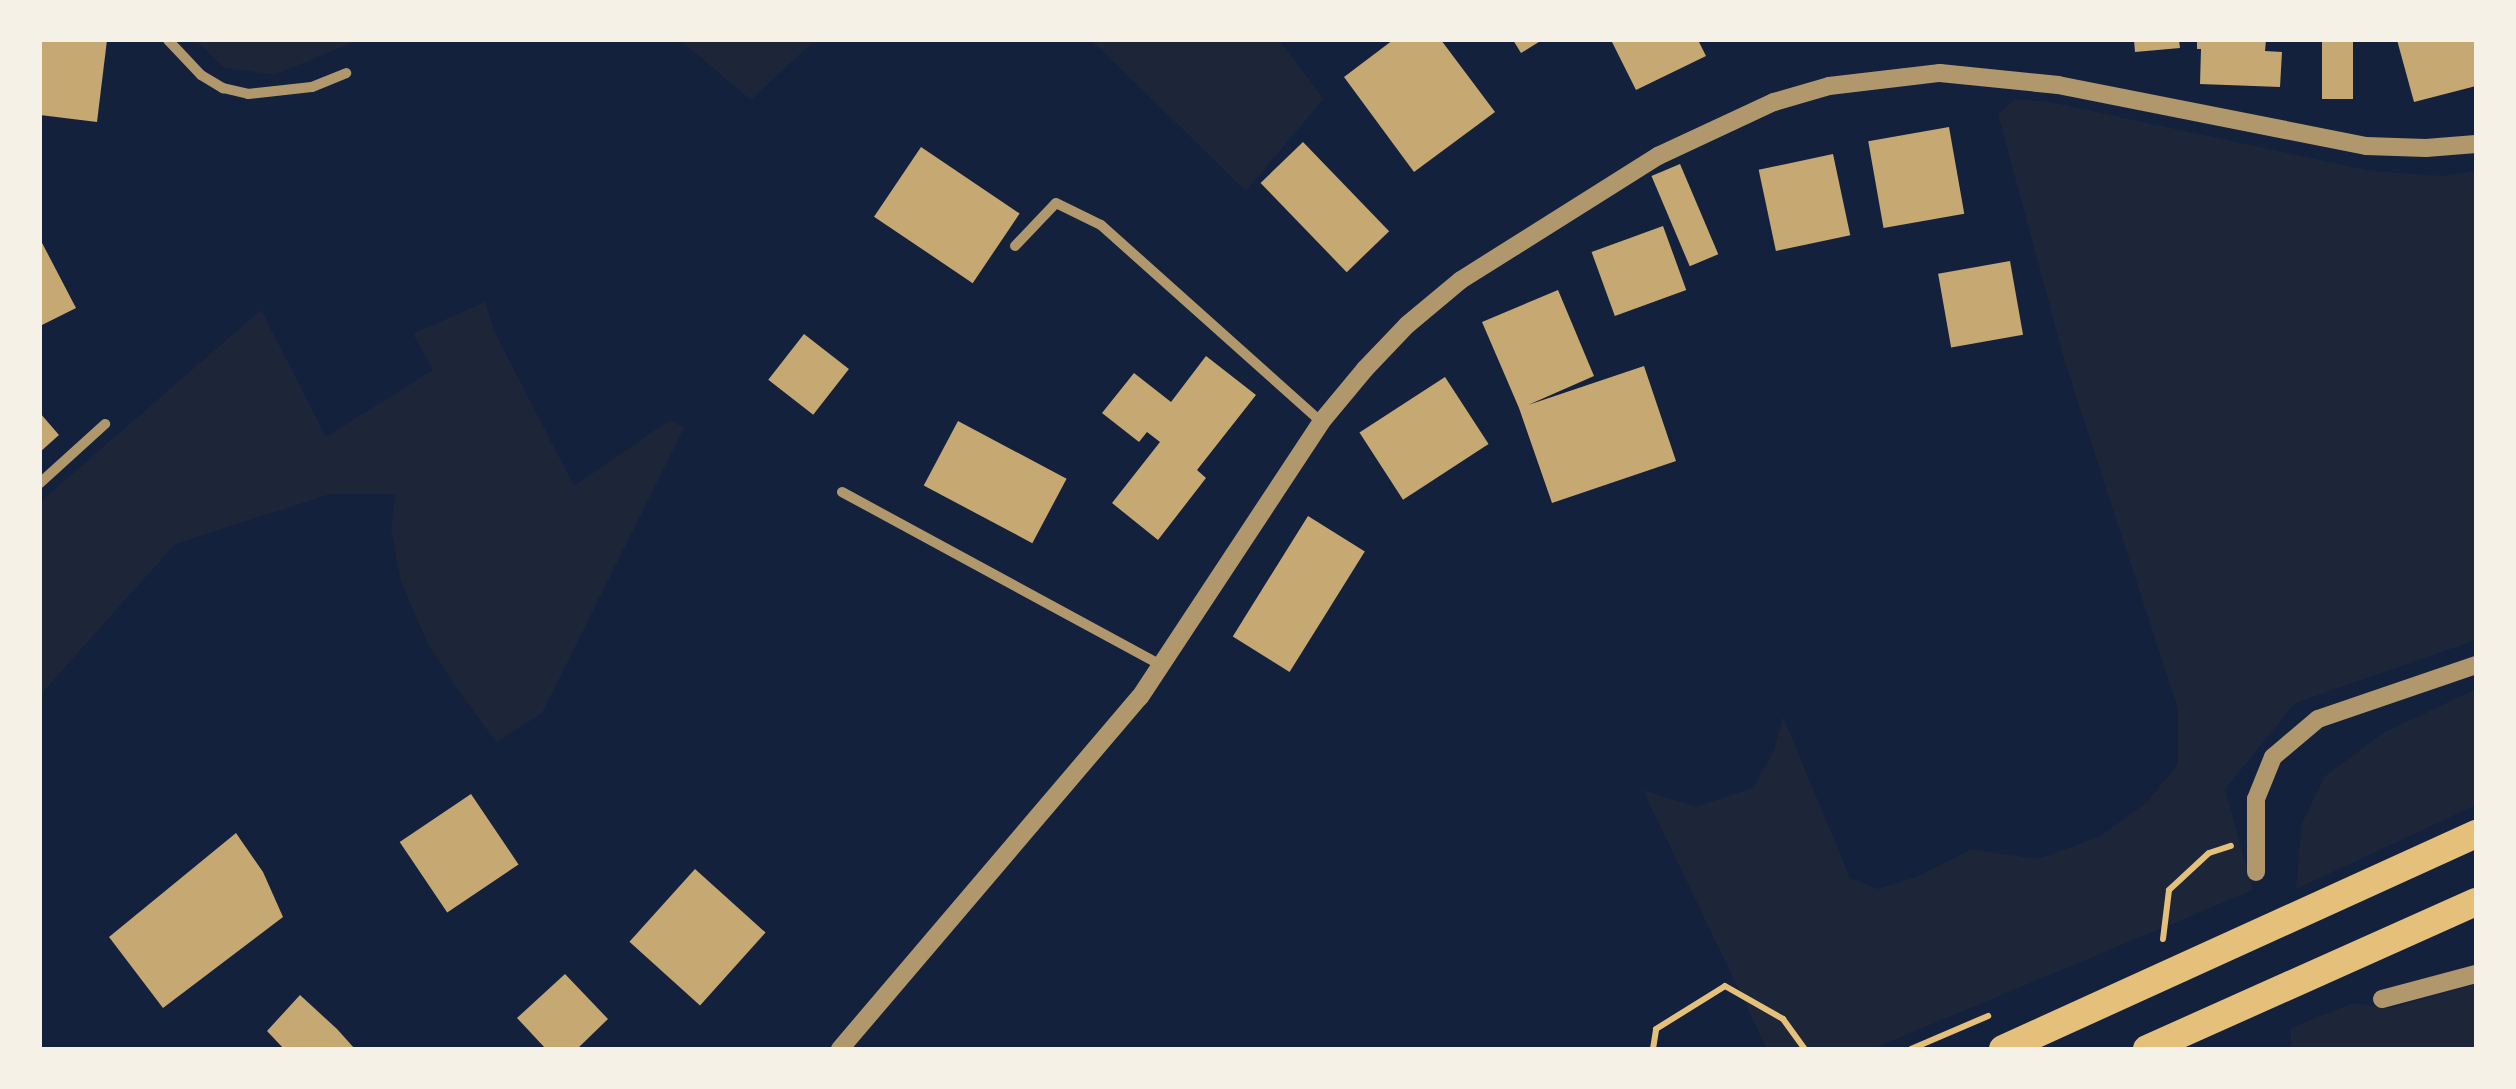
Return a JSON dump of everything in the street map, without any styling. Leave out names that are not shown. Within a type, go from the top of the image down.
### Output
[{"type":"highway","points":[[2003,1049],[2476,834]]},
{"type":"highway","points":[[2147,1049],[2476,902]]},
{"type":"street","points":[[168,40],[201,74],[223,88],[248,94],[312,87],[346,72]]},
{"type":"street","points":[[840,1049],[1128,712],[1321,422],[1406,325],[1461,280],[1658,156],[1774,102],[1828,86],[1940,72],[1996,75],[2366,146],[2426,148],[2476,144]]},
{"type":"street","points":[[1014,246],[1056,203],[1101,224],[1321,422]]},
{"type":"street","points":[[40,483],[105,424]]},
{"type":"street","points":[[842,492],[1161,665]]},
{"type":"street","points":[[2256,872],[2256,799],[2273,757],[2318,719],[2476,665]]},
{"type":"street","points":[[2382,999],[2476,974]]},
{"type":"path","points":[[2145,949],[2163,941],[2170,890],[2209,853],[2256,839]]},
{"type":"path","points":[[1653,1049],[1656,1029],[1725,986],[1783,1019],[1805,1049]]},
{"type":"path","points":[[1910,1049],[2001,1010]]},
{"type":"shaded area","points":[[195,40],[359,40],[274,75],[223,67]]},
{"type":"shaded area","points":[[680,40],[815,40],[751,100]]},
{"type":"shaded area","points":[[1091,40],[1279,40],[1323,99],[1246,191]]},
{"type":"shaded area","points":[[2015,99],[2050,102],[2371,171],[2443,176],[2476,171],[2476,640],[2295,703],[2225,789],[2253,890],[1872,1049],[1767,1049],[1643,790],[1696,807],[1753,788],[1774,751],[1783,717],[1850,878],[1878,889],[1916,877],[1972,849],[2038,859],[2099,837],[2147,802],[2178,764],[2178,709],[2065,362],[1998,114]]},
{"type":"shaded area","points":[[485,302],[494,331],[574,486],[670,420],[684,428],[542,713],[496,742],[456,687],[427,642],[401,582],[391,529],[395,494],[330,494],[175,544],[40,695],[40,502],[261,310],[326,437],[433,370],[413,334]]},
{"type":"shaded area","points":[[2476,689],[2476,805],[2296,889],[2302,823],[2325,776],[2383,733]]},
{"type":"shaded area","points":[[2476,984],[2476,1049],[2291,1049],[2291,1028],[2353,1003],[2391,1008]]},
{"type":"building","points":[[40,40],[107,40],[97,122],[40,115]]},
{"type":"building","points":[[1393,40],[1441,40],[1495,112],[1414,172],[1344,77]]},
{"type":"building","points":[[1513,40],[1542,40],[1521,53]]},
{"type":"building","points":[[1611,40],[1698,40],[1706,56],[1636,90]]},
{"type":"building","points":[[2134,40],[2179,40],[2180,48],[2135,52]]},
{"type":"building","points":[[2197,40],[2266,40],[2265,51],[2282,52],[2280,87],[2200,84],[2201,49],[2197,49]]},
{"type":"building","points":[[2322,40],[2353,40],[2353,99],[2322,99]]},
{"type":"building","points":[[2397,40],[2476,40],[2476,86],[2414,102]]},
{"type":"building","points":[[1949,127],[1964,214],[1884,228],[1868,141]]},
{"type":"building","points":[[1303,142],[1389,231],[1347,272],[1261,183]]},
{"type":"building","points":[[921,147],[1020,214],[973,283],[874,217]]},
{"type":"building","points":[[1833,154],[1850,235],[1776,251],[1759,170]]},
{"type":"building","points":[[1680,164],[1718,254],[1690,266],[1651,176]]},
{"type":"building","points":[[1663,226],[1686,290],[1615,316],[1592,252]]},
{"type":"building","points":[[40,239],[76,308],[40,326]]},
{"type":"building","points":[[2010,261],[2023,335],[1951,348],[1938,274]]},
{"type":"building","points":[[1558,290],[1594,376],[1528,405],[1644,366],[1676,461],[1552,503],[1519,408],[1482,322]]},
{"type":"building","points":[[804,334],[849,369],[813,415],[768,380]]},
{"type":"building","points":[[1206,356],[1256,395],[1197,470],[1206,478],[1158,540],[1112,503],[1160,442],[1147,432],[1139,442],[1102,413],[1134,373],[1171,402]]},
{"type":"building","points":[[1445,377],[1489,444],[1403,500],[1359,433]]},
{"type":"building","points":[[40,413],[59,435],[40,452]]},
{"type":"building","points":[[958,421],[1067,479],[1032,543],[924,485]]},
{"type":"building","points":[[1308,516],[1365,552],[1290,672],[1233,636]]},
{"type":"building","points":[[471,794],[519,864],[447,913],[400,842]]},
{"type":"building","points":[[236,833],[263,872],[283,917],[163,1008],[109,937]]},
{"type":"building","points":[[695,869],[766,933],[700,1005],[629,942]]},
{"type":"building","points":[[565,974],[608,1019],[577,1049],[546,1049],[517,1018]]},
{"type":"building","points":[[300,995],[355,1049],[284,1049],[267,1031]]}]
